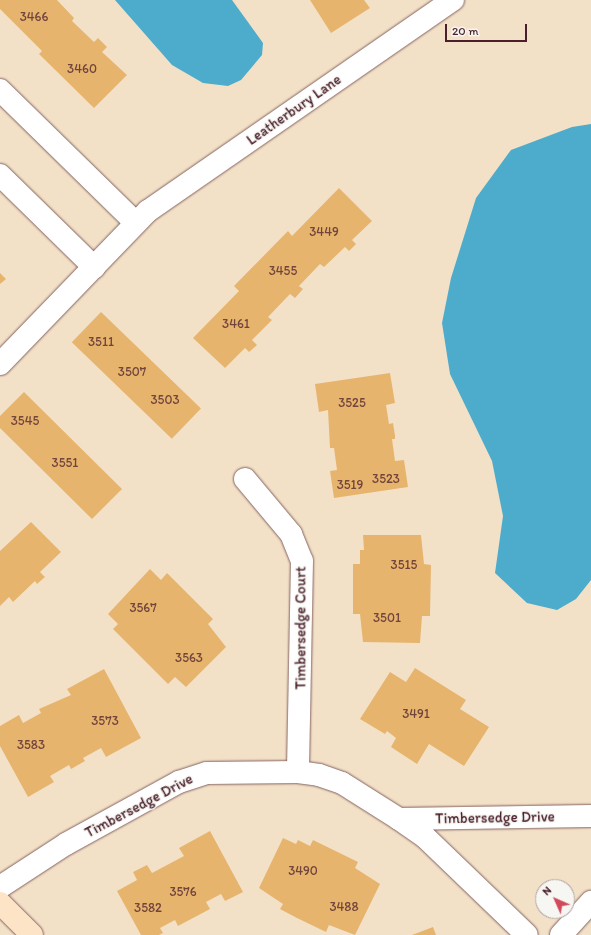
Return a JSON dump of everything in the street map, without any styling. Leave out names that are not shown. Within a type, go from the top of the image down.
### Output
[{"type":"street","name":"Leatherbury Lane","points":[[0,364],[148,211],[446,2]]},
{"type":"street","points":[[0,90],[136,223]]},
{"type":"street","points":[[0,175],[94,267]]},
{"type":"street","name":"Timbersedge Court","points":[[245,478],[291,534],[298,547],[302,561],[298,772]]},
{"type":"street","name":"Timbersedge Drive","points":[[0,887],[66,844],[191,777],[219,772],[298,772],[336,780],[425,837],[527,935]]},
{"type":"street","name":"Timbersedge Drive","points":[[399,819],[591,816]]},
{"type":"street","points":[[561,935],[591,902]]},
{"type":"street","points":[[0,903],[32,935]]},
{"type":"water","points":[[115,0],[232,0],[263,43],[262,55],[241,80],[228,86],[203,83],[172,65]]},
{"type":"water","points":[[591,124],[591,580],[576,599],[557,610],[527,603],[495,573],[503,516],[492,461],[450,374],[442,323],[451,278],[476,198],[511,150],[572,127]]},
{"type":"building","points":[[0,0],[57,0],[74,18],[72,21],[94,42],[98,38],[107,47],[102,52],[127,75],[94,108],[39,54],[42,51],[0,9]]},
{"type":"building","points":[[310,0],[364,0],[370,8],[331,33]]},
{"type":"building","points":[[339,188],[372,221],[352,240],[356,244],[349,251],[345,247],[324,267],[320,264],[299,286],[303,289],[295,298],[290,294],[268,317],[272,320],[252,340],[257,345],[249,352],[245,348],[225,368],[193,338],[239,291],[234,286],[288,231],[292,236]]},
{"type":"building","points":[[0,273],[6,279],[0,284]]},
{"type":"building","points":[[101,312],[201,409],[172,439],[72,342]]},
{"type":"building","points":[[390,373],[395,403],[386,405],[389,424],[393,423],[395,439],[392,439],[395,461],[404,460],[408,487],[334,498],[330,471],[337,470],[334,448],[330,448],[328,410],[319,412],[315,384]]},
{"type":"building","points":[[24,392],[122,489],[92,519],[0,428],[0,416]]},
{"type":"building","points":[[31,522],[61,552],[40,572],[45,577],[37,584],[35,581],[13,602],[9,597],[0,606],[0,551]]},
{"type":"building","points":[[363,535],[421,535],[424,564],[431,565],[430,616],[422,616],[420,643],[363,642],[360,614],[353,614],[353,564],[360,564],[360,550],[364,550]]},
{"type":"building","points":[[150,569],[161,580],[167,573],[213,619],[208,624],[226,647],[186,687],[175,677],[168,684],[113,629],[118,624],[108,614]]},
{"type":"building","points":[[415,668],[466,700],[460,709],[489,727],[464,766],[429,744],[417,764],[391,747],[396,738],[387,731],[385,734],[360,719],[390,672],[406,682]]},
{"type":"building","points":[[104,669],[141,738],[106,757],[101,748],[83,758],[85,761],[71,769],[69,765],[50,776],[54,782],[28,797],[0,746],[0,726],[19,715],[23,723],[41,713],[39,709],[71,695],[67,689]]},
{"type":"building","points":[[210,831],[243,892],[225,901],[221,894],[206,902],[210,909],[178,926],[175,920],[160,928],[163,933],[159,935],[141,935],[117,891],[137,880],[133,872],[147,865],[152,873],[184,856],[179,848]]},
{"type":"building","points":[[283,838],[296,844],[298,840],[310,846],[313,840],[358,862],[355,868],[380,884],[355,935],[329,925],[326,932],[297,918],[280,909],[283,904],[259,888]]},
{"type":"building","points":[[433,927],[436,935],[412,935]]}]
